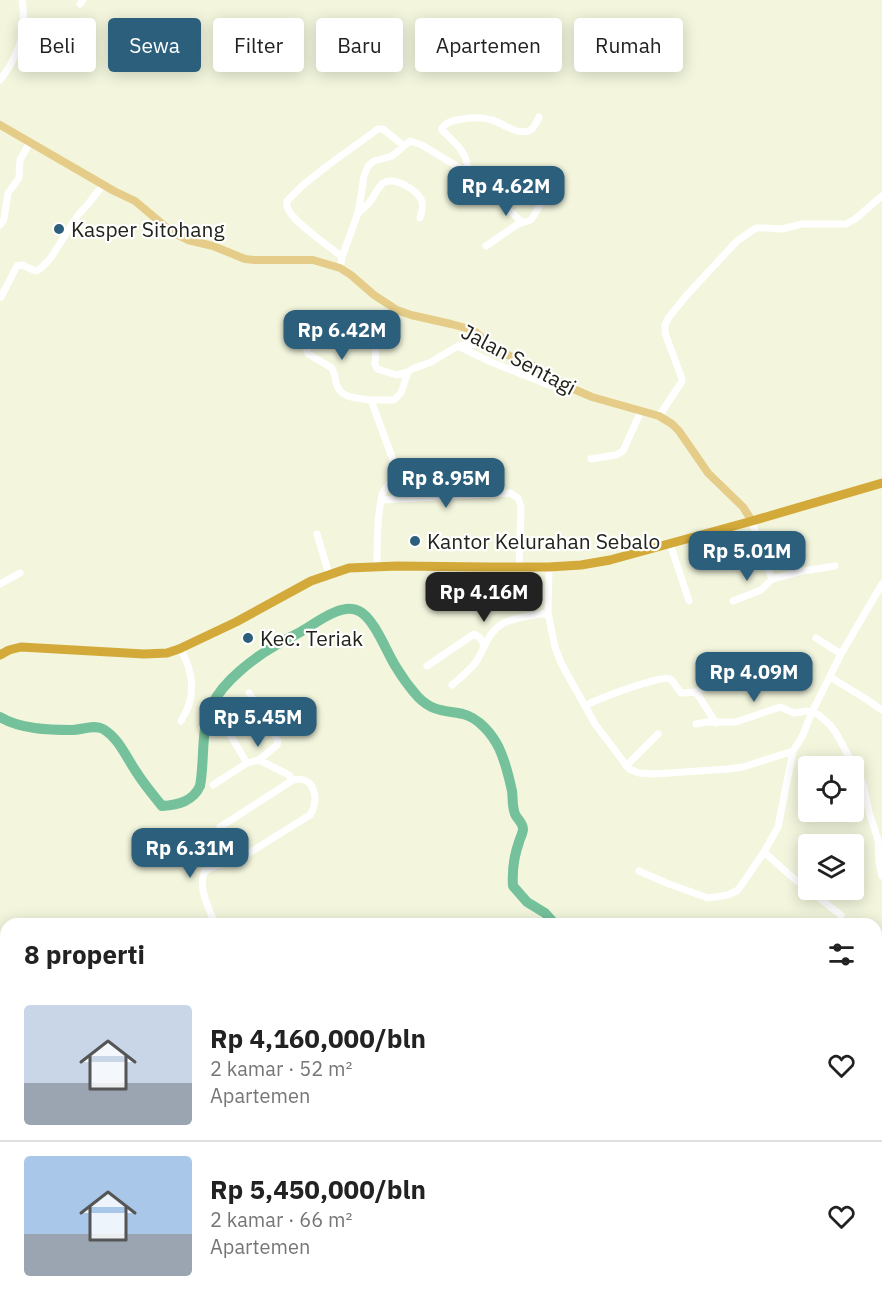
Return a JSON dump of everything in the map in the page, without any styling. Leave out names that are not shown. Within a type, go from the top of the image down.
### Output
[{"type":"highway","points":[[1,651],[21,647],[144,654],[167,653],[236,622],[311,581],[349,568],[377,566],[549,567],[591,564],[882,483]]},
{"type":"main road","name":"Jalan Sentagi","points":[[0,124],[103,185],[135,201],[172,233],[245,259],[313,260],[340,268],[397,310],[473,330],[502,353],[533,366],[572,388],[592,397],[659,416],[680,431],[708,473],[743,507],[752,521]]},
{"type":"street","points":[[0,80],[20,48],[23,24],[22,0]]},
{"type":"street","points":[[468,172],[460,147],[442,130],[444,125],[453,120],[480,118],[492,120],[516,130],[527,131],[533,128],[538,117]]},
{"type":"street","points":[[342,257],[297,220],[289,211],[287,201],[327,166],[378,129],[404,146]]},
{"type":"street","points":[[340,268],[358,213],[365,172],[369,164],[392,156],[410,141],[418,143],[468,172],[522,222]]},
{"type":"street","points":[[0,225],[4,219],[8,193],[18,178],[20,160],[30,142]]},
{"type":"street","points":[[358,213],[382,184],[392,181],[409,188],[422,200],[420,218]]},
{"type":"street","points":[[1,297],[17,266],[22,265],[36,271],[50,259],[78,215],[103,185]]},
{"type":"street","points":[[659,416],[682,379],[665,333],[666,322],[686,296],[734,244],[756,228],[779,229],[802,224],[846,224],[882,196]]},
{"type":"street","points":[[486,246],[522,222],[531,220],[541,204]]},
{"type":"street","points":[[322,319],[316,326],[307,353],[310,357],[332,368],[338,389],[343,393],[371,400],[394,400],[401,393],[408,372]]},
{"type":"street","points":[[376,348],[377,369],[397,375],[439,359],[458,345],[487,343]]},
{"type":"street","points":[[458,345],[492,362],[549,385],[572,388]]},
{"type":"street","points":[[371,400],[398,471],[384,491],[382,500],[377,536],[377,566]]},
{"type":"street","points":[[591,459],[616,455],[623,451],[641,411]]},
{"type":"street","points":[[382,500],[486,493],[513,494],[520,500],[521,507],[519,567]]},
{"type":"street","points":[[752,521],[772,579]]},
{"type":"street","points":[[317,534],[329,574]]},
{"type":"street","points":[[670,543],[689,601]]},
{"type":"street","points":[[733,601],[760,590],[772,579],[835,566]]},
{"type":"street","points":[[549,567],[548,613],[561,663],[595,724],[632,771],[645,774],[666,774],[728,769],[743,767],[793,751]]},
{"type":"street","points":[[0,584],[21,573]]},
{"type":"street","points":[[639,871],[708,898],[735,892],[744,882],[777,827],[793,751],[802,738],[812,712],[841,654],[882,584]]},
{"type":"street","points":[[452,685],[471,668],[491,634],[504,623],[548,613]]},
{"type":"street","points":[[427,666],[474,634],[484,645]]},
{"type":"street","points":[[816,638],[841,654]]},
{"type":"street","points":[[179,649],[186,660],[191,681],[189,705],[181,721]]},
{"type":"street","points":[[585,706],[605,697],[665,678],[671,680],[681,693],[696,692],[723,676],[748,666]]},
{"type":"street","points":[[830,677],[882,710]]},
{"type":"street","points":[[696,692],[716,723]]},
{"type":"street","points":[[213,785],[247,763],[259,760],[277,745],[278,741],[249,693]]},
{"type":"street","points":[[696,724],[736,722],[780,706],[794,713],[812,712],[819,715],[831,726],[862,781],[878,840],[882,876]]},
{"type":"street","points":[[801,712],[808,724]]},
{"type":"street","points":[[230,733],[247,763]]},
{"type":"street","points":[[626,765],[658,734]]},
{"type":"street","points":[[259,760],[288,774],[291,781]]},
{"type":"street","points":[[213,918],[202,882],[205,871],[211,867],[230,862],[241,858],[312,814],[315,797],[311,784],[301,779],[291,781],[220,827],[218,834],[230,862]]},
{"type":"street","points":[[764,852],[841,915]]},
{"type":"waterway","points":[[0,717],[34,728],[72,730],[96,727],[103,729],[118,743],[162,806],[174,805],[189,799],[200,786],[208,715],[224,687],[269,649],[329,615],[345,609],[359,611],[375,628],[398,671],[423,702],[434,708],[469,716],[484,727],[496,743],[508,775],[514,811],[523,829],[513,869],[513,886],[527,902],[550,918]]},
{"type":"place","name":"Kasper Sitohang","points":[[59,229]]},
{"type":"place","name":"Kantor Kelurahan Sebalo","points":[[415,541]]},
{"type":"place","name":"Kec. Teriak","points":[[248,638]]}]
